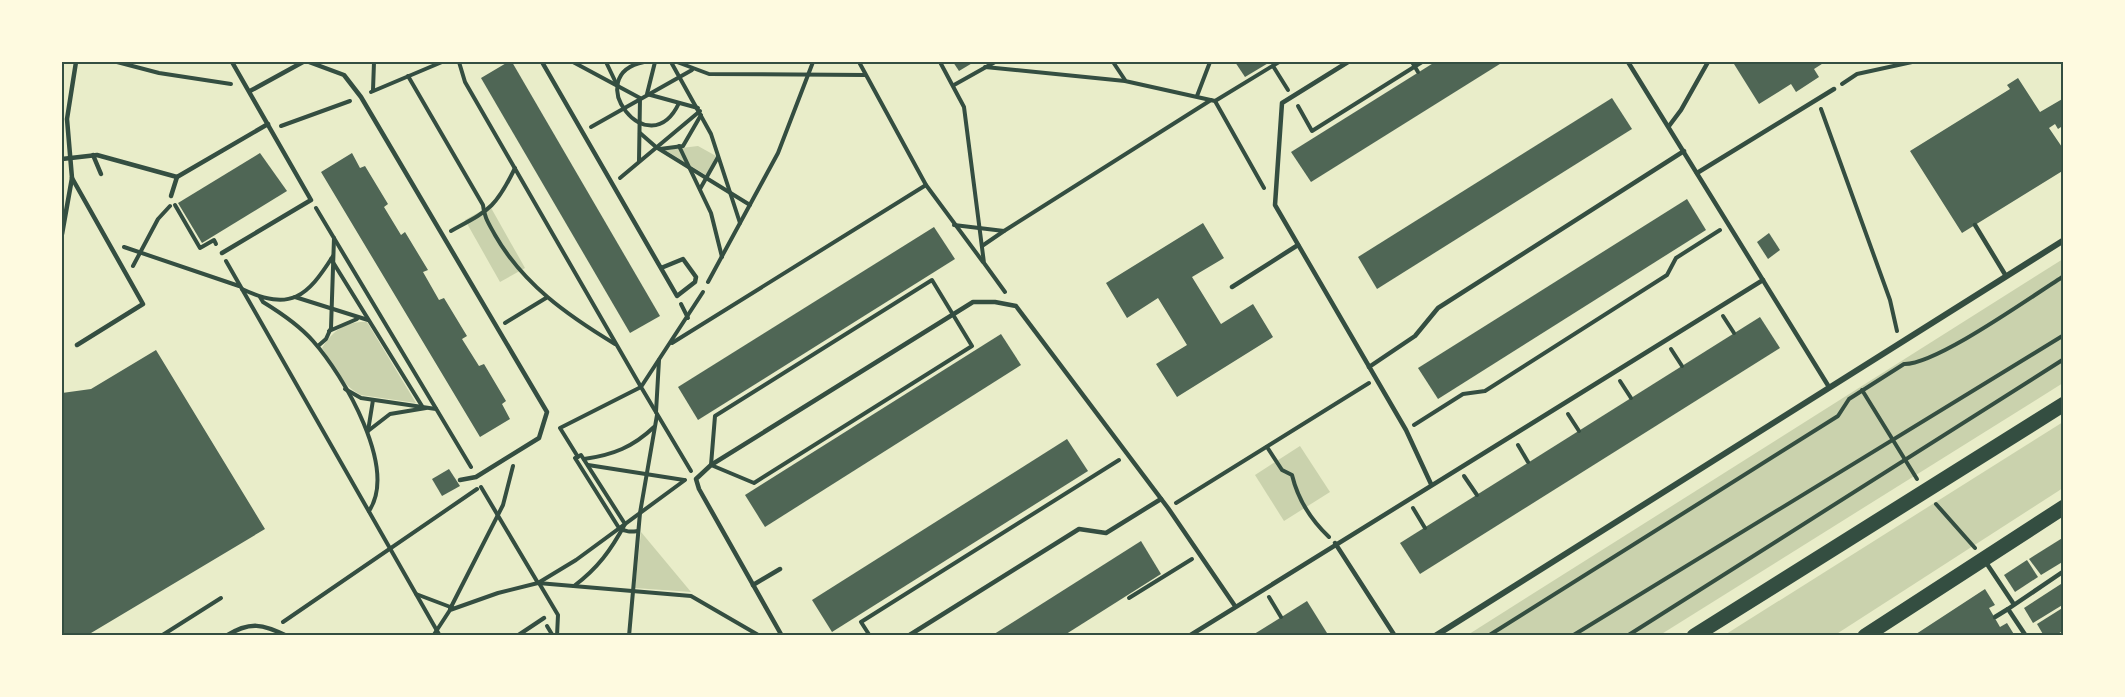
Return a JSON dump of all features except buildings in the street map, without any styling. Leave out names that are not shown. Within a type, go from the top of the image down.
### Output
[{"type":"main road","points":[[1694,636],[2064,404]]},
{"type":"main road","points":[[1865,636],[2064,507]]},
{"type":"street","points":[[1435,636],[2064,240]]},
{"type":"lane","points":[[62,234],[72,178],[67,119],[76,62]]},
{"type":"lane","points":[[222,253],[311,200],[232,62]]},
{"type":"lane","points":[[250,91],[303,62]]},
{"type":"lane","points":[[309,62],[344,75],[361,97],[547,412],[539,438],[477,477],[460,480]]},
{"type":"lane","points":[[542,62],[677,296],[695,282],[696,278],[683,259],[661,268]]},
{"type":"lane","points":[[1348,62],[1282,103],[1275,205],[1406,430],[1431,484]]},
{"type":"lane","points":[[1628,62],[1829,387]]},
{"type":"lane","points":[[1669,126],[1681,110],[1708,62]]},
{"type":"lane","points":[[1698,173],[1834,89]]},
{"type":"lane","points":[[62,159],[93,155],[177,177],[270,126]]},
{"type":"lane","points":[[1369,367],[1415,336],[1438,308],[1684,151]]},
{"type":"lane","points":[[93,155],[101,174]]},
{"type":"lane","points":[[171,196],[177,177]]},
{"type":"lane","points":[[72,178],[143,304],[77,345]]},
{"type":"lane","points":[[1975,225],[2006,276]]},
{"type":"lane","points":[[1232,287],[1298,245]]},
{"type":"lane","points":[[1189,636],[1335,543],[1763,280]]},
{"type":"lane","points":[[782,636],[699,489],[696,479],[711,465],[973,302],[995,302],[1016,306],[1168,508],[1235,606]]},
{"type":"lane","points":[[908,636],[1079,529],[1106,533],[1161,499]]},
{"type":"lane","points":[[1335,543],[1395,636]]},
{"type":"lane","points":[[1984,559],[2013,603]]},
{"type":"lane","points":[[753,585],[780,569]]},
{"type":"lane","points":[[1995,617],[2013,603],[2064,572]]},
{"type":"lane","points":[[2008,609],[2026,636]]},
{"type":"lane","points":[[517,636],[544,618]]},
{"type":"lane","points":[[226,636],[252,623],[274,629],[287,636]]},
{"type":"path","points":[[117,62],[159,73],[239,85],[250,91]]},
{"type":"path","points":[[374,62],[374,90]]},
{"type":"path","points":[[270,126],[361,97],[442,62]]},
{"type":"path","points":[[459,62],[465,82],[696,479],[685,480],[587,465]]},
{"type":"path","points":[[573,62],[640,98]]},
{"type":"path","points":[[606,62],[618,86],[622,109],[640,123],[663,121],[676,110],[679,103]]},
{"type":"path","points":[[618,86],[625,72],[644,62]]},
{"type":"path","points":[[647,94],[656,62]]},
{"type":"path","points":[[671,62],[709,74],[866,75]]},
{"type":"path","points":[[625,524],[584,459],[581,455],[578,456],[560,428],[641,387],[670,345],[722,258],[778,153],[813,62]]},
{"type":"path","points":[[859,62],[926,185],[1016,306]]},
{"type":"path","points":[[940,62],[964,107],[984,263]]},
{"type":"path","points":[[954,85],[995,62]]},
{"type":"path","points":[[1113,62],[1125,81]]},
{"type":"path","points":[[1197,96],[1210,62]]},
{"type":"path","points":[[982,246],[1279,62]]},
{"type":"path","points":[[1273,66],[1312,131],[1414,64],[1422,62]]},
{"type":"path","points":[[1834,89],[1857,74],[1912,62]]},
{"type":"path","points":[[676,63],[719,156],[740,224]]},
{"type":"path","points":[[1414,64],[1418,72]]},
{"type":"path","points":[[985,68],[1125,81],[1213,101],[1275,205]]},
{"type":"path","points":[[582,132],[692,69]]},
{"type":"path","points":[[408,76],[483,205],[484,215],[509,260],[546,298],[617,345]]},
{"type":"path","points":[[647,94],[700,111]]},
{"type":"path","points":[[639,161],[640,98]]},
{"type":"path","points":[[1818,99],[1890,300]]},
{"type":"path","points":[[657,148],[679,147],[692,135],[700,111]]},
{"type":"path","points":[[612,184],[700,111]]},
{"type":"path","points":[[640,133],[657,148],[750,205]]},
{"type":"path","points":[[679,147],[715,224],[722,258]]},
{"type":"path","points":[[700,189],[719,156]]},
{"type":"path","points":[[442,235],[484,215],[500,198],[515,168]]},
{"type":"path","points":[[670,345],[926,185]]},
{"type":"path","points":[[171,196],[200,248],[214,240],[222,253],[440,636]]},
{"type":"path","points":[[311,200],[538,583]]},
{"type":"path","points":[[133,266],[158,219],[174,203]]},
{"type":"path","points":[[1406,430],[1463,394],[1485,391],[1667,275],[1676,258],[1729,224]]},
{"type":"path","points":[[954,225],[1004,231]]},
{"type":"path","points":[[330,331],[334,238]]},
{"type":"path","points":[[108,241],[272,300],[305,293],[314,285],[332,258]]},
{"type":"path","points":[[332,258],[419,406]]},
{"type":"path","points":[[1488,636],[1838,416],[1849,399],[1862,390],[1904,364],[1912,364],[1937,354],[2064,276]]},
{"type":"path","points":[[260,297],[263,302],[298,326],[318,346],[368,431],[378,476],[377,497],[369,511]]},
{"type":"path","points":[[294,297],[368,320]]},
{"type":"path","points":[[496,328],[546,298]]},
{"type":"path","points":[[1717,308],[1734,333]]},
{"type":"path","points":[[318,346],[330,331],[344,322],[361,319]]},
{"type":"path","points":[[1572,636],[2064,334]]},
{"type":"path","points":[[1665,340],[1682,366]]},
{"type":"path","points":[[629,636],[640,513],[655,426],[659,359]]},
{"type":"path","points":[[1628,636],[2064,359]]},
{"type":"path","points":[[1615,371],[1631,398]]},
{"type":"path","points":[[1168,508],[1375,379]]},
{"type":"path","points":[[344,388],[356,396],[373,400],[436,409]]},
{"type":"path","points":[[368,431],[373,400]]},
{"type":"path","points":[[1562,403],[1579,431]]},
{"type":"path","points":[[368,431],[385,416],[419,406]]},
{"type":"path","points":[[584,459],[621,452],[640,441],[655,426]]},
{"type":"path","points":[[1511,435],[1528,462]]},
{"type":"path","points":[[1267,447],[1282,471],[1292,475],[1296,494],[1313,522],[1335,543]]},
{"type":"path","points":[[870,636],[861,622],[1128,454]]},
{"type":"path","points":[[433,636],[452,608],[498,516],[510,482],[513,455]]},
{"type":"path","points":[[578,456],[575,459],[620,529],[627,532],[638,531]]},
{"type":"path","points":[[1458,467],[1477,495]]},
{"type":"path","points":[[538,583],[620,529],[685,480]]},
{"type":"path","points":[[274,629],[480,487]]},
{"type":"path","points":[[1408,498],[1425,528]]},
{"type":"path","points":[[573,586],[606,557],[620,529]]},
{"type":"path","points":[[1129,598],[1201,554]]},
{"type":"path","points":[[416,594],[452,608],[498,592],[538,583],[691,597],[760,636]]},
{"type":"path","points":[[1263,588],[1281,617]]},
{"type":"path","points":[[161,636],[221,598]]},
{"type":"green space","points":[[698,146],[716,156],[706,175],[665,150]]},
{"type":"green space","points":[[490,206],[525,268],[500,282],[465,220]]},
{"type":"green space","points":[[2063,259],[2063,383],[1660,635],[1466,636]]},
{"type":"green space","points":[[367,322],[416,403],[361,395],[348,386],[334,368],[322,348],[331,336],[346,325]]},
{"type":"green space","points":[[2063,422],[2063,488],[1835,635],[1723,636]]},
{"type":"green space","points":[[1300,446],[1330,492],[1284,521],[1255,475]]},
{"type":"green space","points":[[641,532],[691,592],[635,588]]}]
